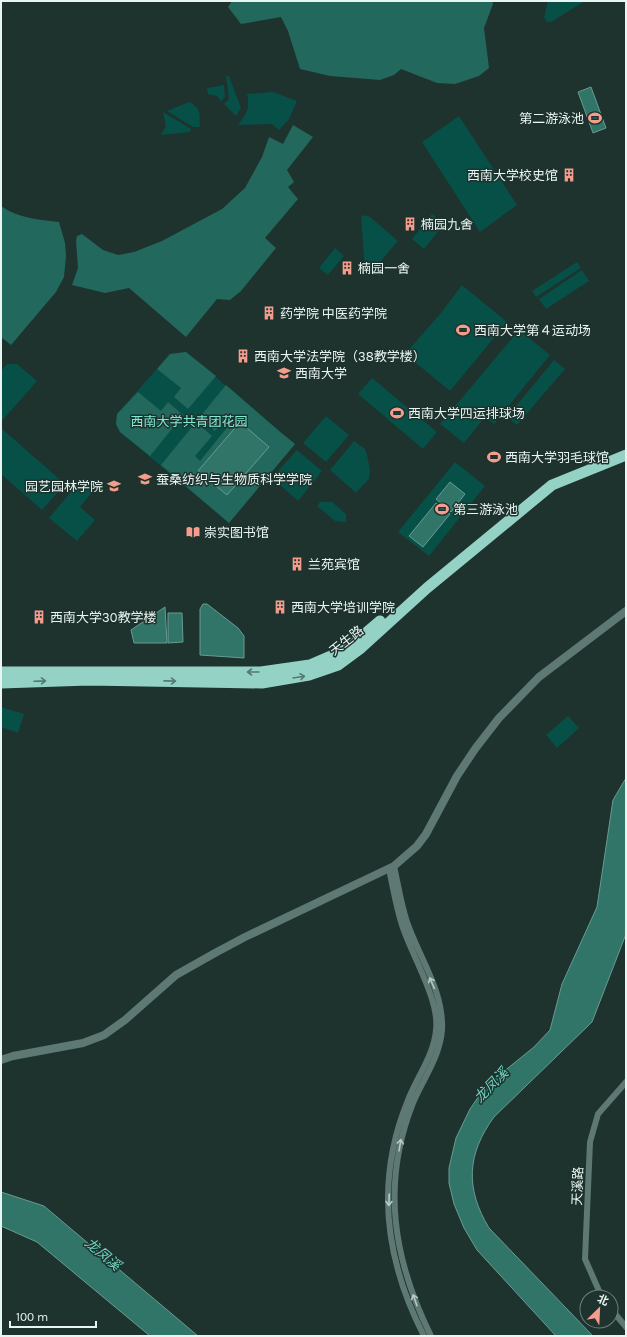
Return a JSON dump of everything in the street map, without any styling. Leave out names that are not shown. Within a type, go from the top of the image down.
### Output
[{"type":"highway","name":"天生路","points":[[1,672],[260,672],[310,665],[347,649],[422,584],[547,480],[626,447]]},
{"type":"highway","name":"天生路","points":[[1,682],[89,680],[262,683],[309,675],[338,665],[361,648],[426,588],[552,485],[626,455]]},
{"type":"street","points":[[1,1060],[13,1056],[83,1043],[104,1034],[124,1020],[176,976],[215,953],[245,937],[392,867],[417,846],[426,834],[457,776],[475,749],[499,718],[539,677],[626,612]]},
{"type":"street","points":[[392,867],[402,925],[436,1014],[436,1030],[432,1050],[408,1100],[395,1137],[389,1177],[388,1216],[392,1248],[412,1314],[424,1336]]},
{"type":"street","points":[[392,867],[406,921],[435,990],[442,1014],[442,1032],[437,1053],[411,1110],[401,1139],[395,1177],[395,1216],[399,1246],[419,1311],[431,1336]]},
{"type":"street","name":"天溪路","points":[[598,1289],[585,1259],[590,1142],[598,1114],[626,1082]]},
{"type":"street","points":[[619,1319],[626,1327]]},
{"type":"green space","points":[[548,1],[585,1],[551,22],[547,22],[544,17]]},
{"type":"green space","points":[[226,76],[229,76],[241,108],[236,116],[224,104],[229,99]]},
{"type":"green space","points":[[224,85],[225,97],[221,101],[217,96],[208,94],[207,88]]},
{"type":"green space","points":[[273,92],[297,101],[289,119],[279,130],[272,124],[238,125],[247,111],[247,94]]},
{"type":"green space","points":[[189,102],[198,109],[200,115],[200,127],[193,127],[167,111]]},
{"type":"green space","points":[[163,112],[191,129],[190,132],[161,135],[166,126]]},
{"type":"green space","points":[[459,116],[517,205],[480,232],[422,142]]},
{"type":"green space","points":[[432,214],[444,224],[424,249],[412,239]]},
{"type":"green space","points":[[365,215],[370,217],[398,241],[370,274],[365,269],[361,217]]},
{"type":"green space","points":[[335,248],[344,256],[328,275],[319,268]]},
{"type":"green space","points":[[577,262],[581,268],[536,297],[532,291]]},
{"type":"green space","points":[[582,270],[589,281],[546,309],[539,299]]},
{"type":"green space","points":[[462,285],[507,322],[450,391],[405,354],[441,313]]},
{"type":"green space","points":[[519,330],[550,355],[494,424],[485,417],[464,443],[440,424]]},
{"type":"green space","name":"西南大学共青团花园","points":[[186,352],[295,444],[229,523],[120,432],[116,424],[117,414],[170,354]]},
{"type":"green space","points":[[554,360],[565,369],[517,425],[507,417]]},
{"type":"green space","points":[[7,364],[17,364],[37,381],[1,422],[1,371]]},
{"type":"green space","name":"西南大学四运排球场","points":[[372,378],[437,432],[423,449],[358,394]]},
{"type":"green space","points":[[326,416],[349,435],[326,462],[303,443]]},
{"type":"green space","points":[[1,428],[65,484],[42,510],[1,474]]},
{"type":"green space","points":[[354,441],[365,449],[370,469],[369,479],[356,493],[330,470]]},
{"type":"green space","points":[[297,450],[322,471],[298,501],[279,484],[277,472]]},
{"type":"green space","name":"第三游泳池","points":[[455,462],[485,486],[429,556],[398,532]]},
{"type":"green space","points":[[81,480],[94,490],[80,507],[95,520],[77,541],[49,518]]},
{"type":"green space","points":[[320,502],[332,502],[346,514],[346,522],[335,521],[317,506]]},
{"type":"green space","points":[[1,707],[24,714],[18,733],[1,727]]},
{"type":"green space","points":[[568,716],[579,728],[557,748],[546,735]]},
{"type":"shaded area","points":[[232,1],[492,1],[493,4],[484,28],[489,68],[479,76],[455,84],[437,83],[401,69],[394,75],[380,80],[330,76],[300,69],[288,31],[281,17],[241,24],[228,7]]},
{"type":"shaded area","points":[[293,125],[313,137],[287,170],[294,182],[288,187],[298,199],[265,238],[276,248],[241,291],[230,300],[217,299],[186,337],[129,288],[105,293],[72,285],[78,268],[77,236],[82,234],[103,250],[118,255],[134,252],[162,241],[222,209],[245,188],[262,157],[269,137],[283,144]]},
{"type":"shaded area","points":[[1,206],[21,216],[59,222],[65,243],[66,256],[64,277],[56,292],[11,345],[1,337]]},
{"type":"shaded area","points":[[186,352],[216,376],[188,409],[174,397],[181,388],[157,369],[170,354]]},
{"type":"shaded area","points":[[226,385],[295,444],[229,523],[161,465],[196,422],[212,436],[195,456],[200,461],[234,419],[229,415],[215,431],[199,418]]},
{"type":"shaded area","points":[[138,392],[161,411],[168,402],[183,415],[150,456],[120,432],[116,424],[117,414]]},
{"type":"water","points":[[591,87],[606,128],[593,133],[578,92]]},
{"type":"water","points":[[240,422],[269,447],[227,495],[198,471]]},
{"type":"water","points":[[450,482],[465,494],[451,512],[436,499]]},
{"type":"water","points":[[436,503],[450,514],[423,547],[409,536]]},
{"type":"water","points":[[203,604],[207,604],[238,628],[244,636],[244,658],[200,655],[200,609]]},
{"type":"water","points":[[165,607],[167,643],[134,643],[131,630]]},
{"type":"water","points":[[168,613],[182,613],[183,642],[168,643]]},
{"type":"water","name":"龙凤溪","points":[[626,778],[626,934],[592,1022],[494,1117],[478,1144],[472,1171],[476,1199],[489,1228],[579,1321],[579,1329],[586,1329],[593,1336],[556,1336],[477,1250],[464,1228],[454,1204],[449,1183],[449,1168],[456,1138],[470,1109],[481,1093],[492,1081],[534,1047],[550,1030],[562,984],[597,907],[613,800]]},
{"type":"water","points":[[1,1192],[44,1206],[198,1336],[150,1336],[37,1242],[1,1226]]},
{"type":"place","name":"第二游泳池","points":[[595,118]]},
{"type":"place","name":"西南大学校史馆","points":[[569,175]]},
{"type":"place","name":"楠园九舍","points":[[410,224]]},
{"type":"place","name":"楠园一舍","points":[[347,268]]},
{"type":"place","name":"药学院 中医药学院","points":[[269,313]]},
{"type":"place","name":"西南大学第４运动场","points":[[463,330]]},
{"type":"place","name":"西南大学法学院（38教学楼）","points":[[243,356]]},
{"type":"place","name":"西南大学","points":[[284,373]]},
{"type":"place","name":"西南大学四运排球场","points":[[397,413]]},
{"type":"place","name":"西南大学羽毛球馆","points":[[494,457]]},
{"type":"place","name":"蚕桑纺织与生物质科学学院","points":[[145,479]]},
{"type":"place","name":"园艺园林学院","points":[[114,486]]},
{"type":"place","name":"第三游泳池","points":[[442,509]]},
{"type":"place","name":"崇实图书馆","points":[[193,532]]},
{"type":"place","name":"兰苑宾馆","points":[[297,564]]},
{"type":"place","name":"西南大学培训学院","points":[[280,607]]},
{"type":"place","name":"西南大学30教学楼","points":[[39,617]]}]
